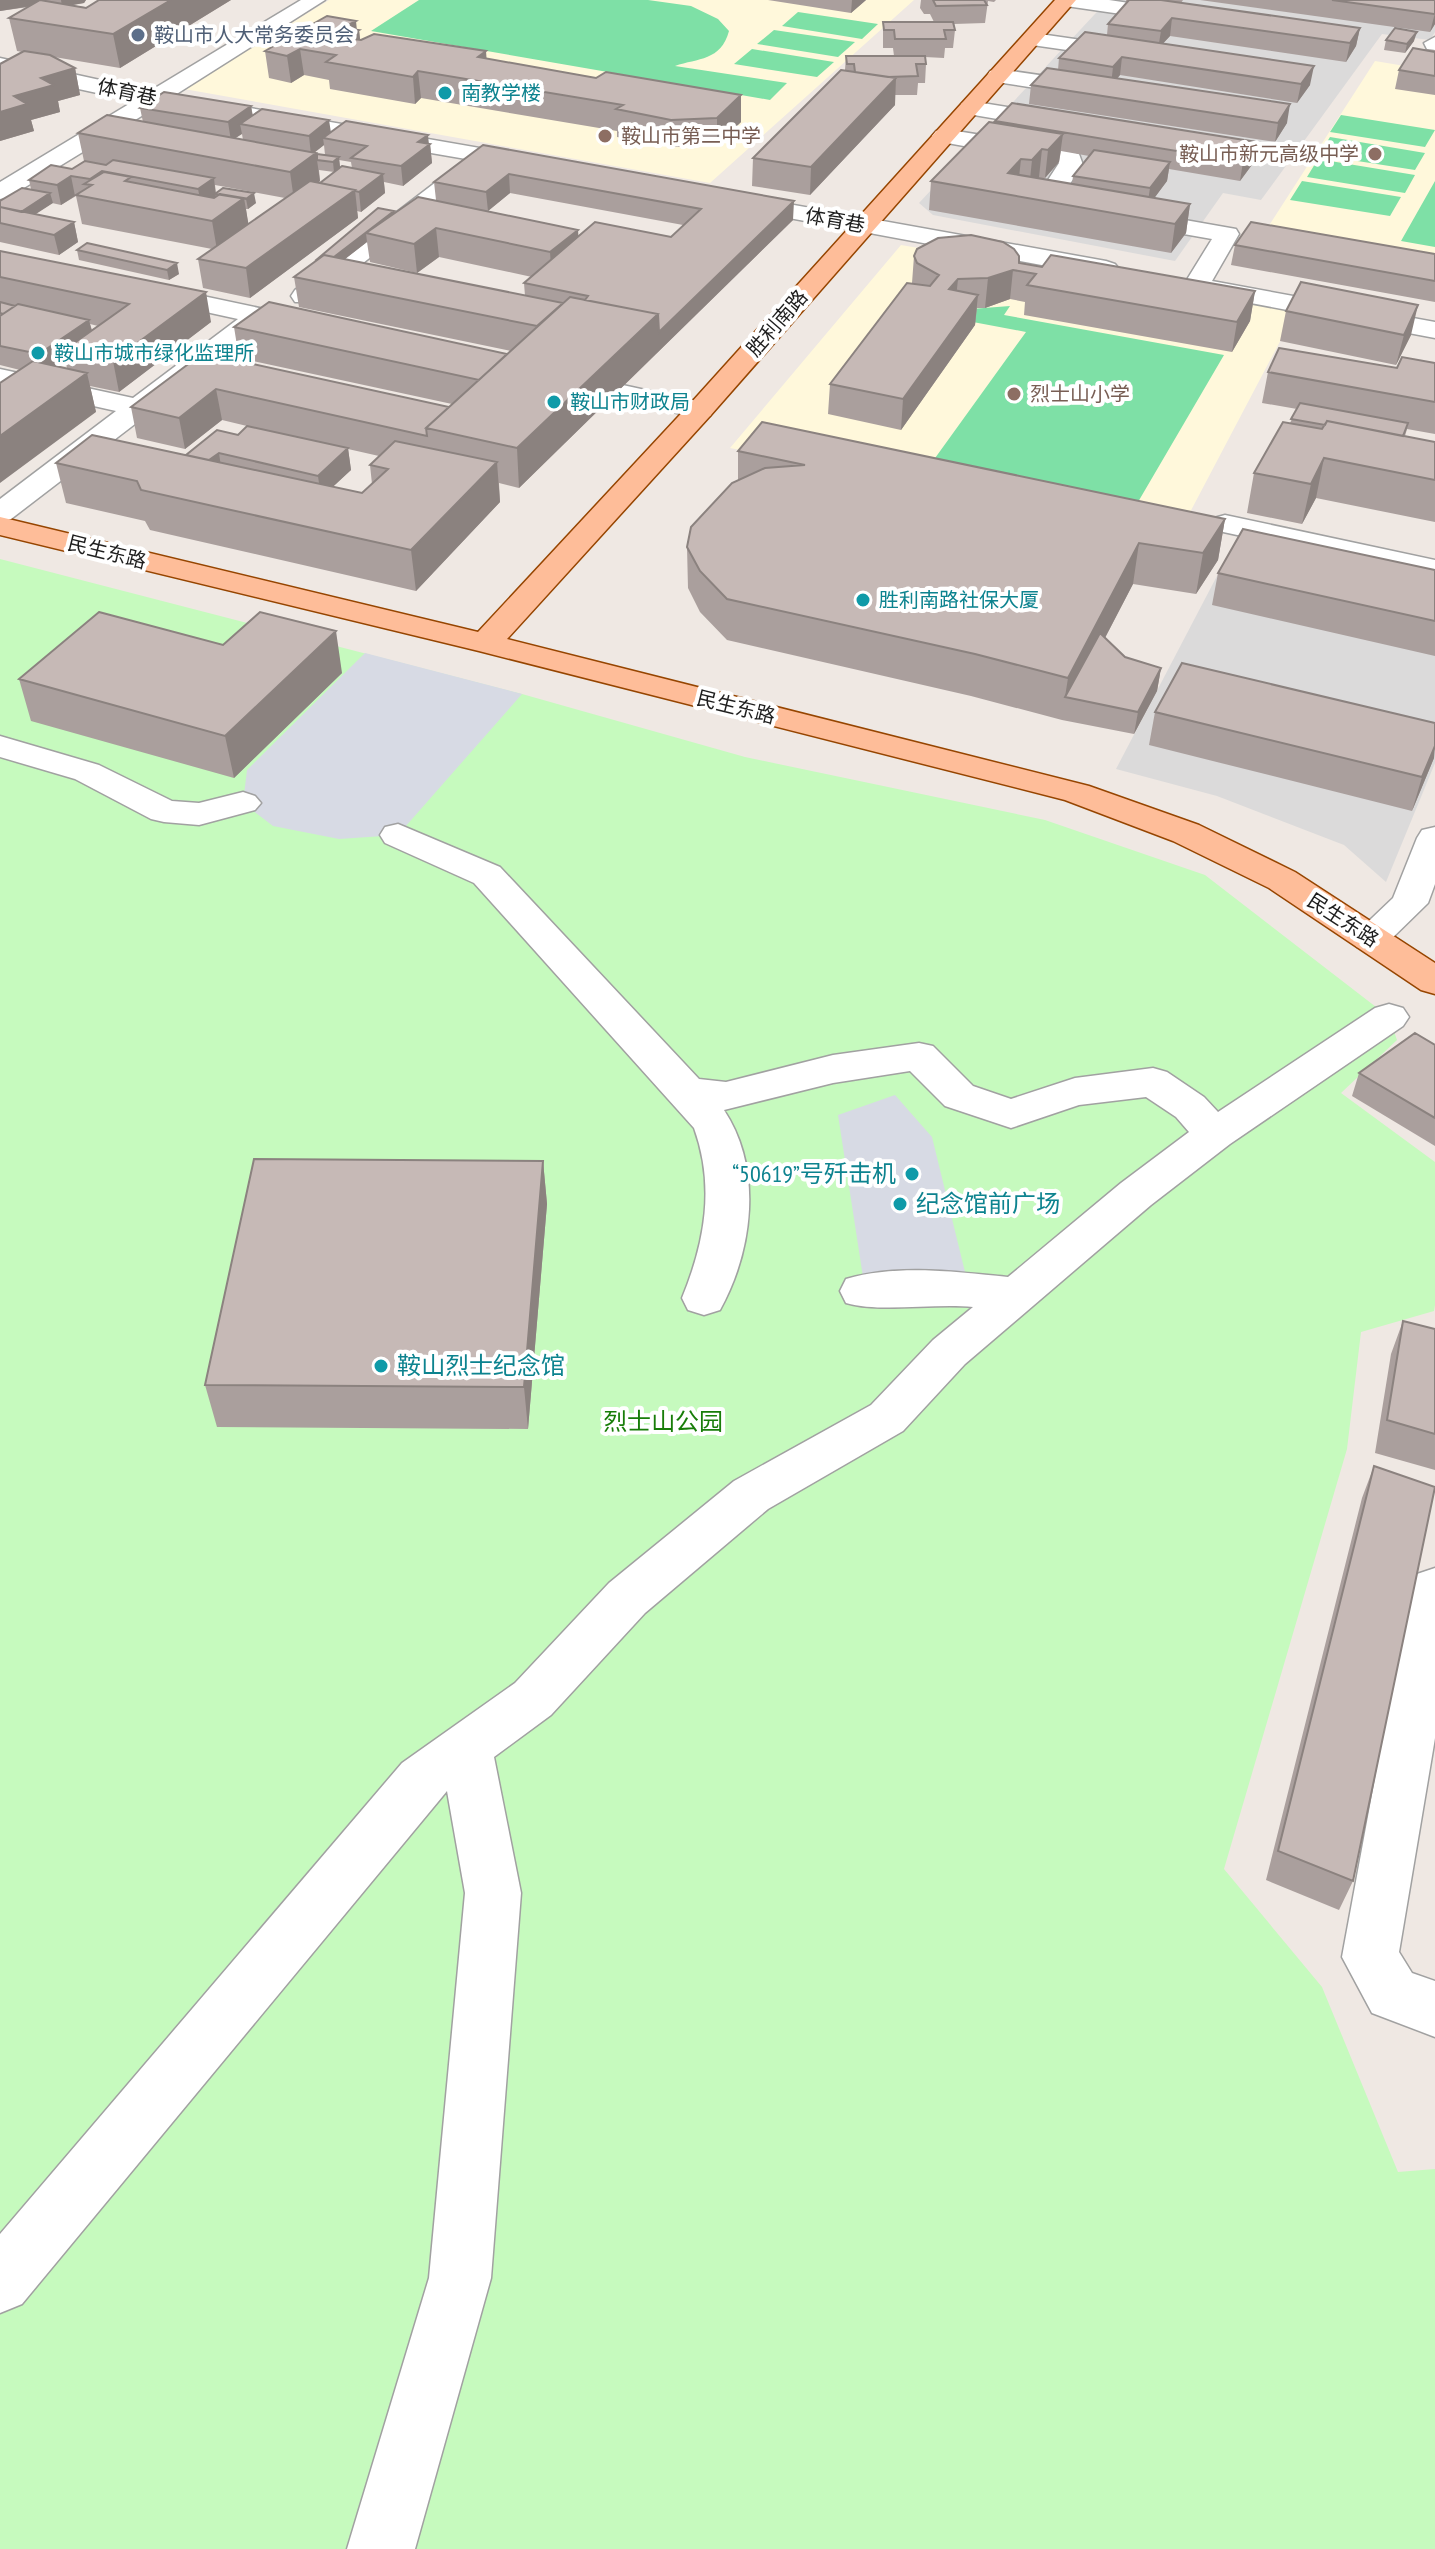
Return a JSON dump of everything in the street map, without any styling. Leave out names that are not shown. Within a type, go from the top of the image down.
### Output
[{"type":"main road","name":"胜利南路","points":[[485,643],[700,410],[1066,0]]},
{"type":"main road","name":"民生东路","points":[[0,526],[485,643],[1077,793],[1186,833],[1282,880],[1435,981]]},
{"type":"street","points":[[0,192],[315,0]]},
{"type":"street","points":[[1066,0],[1201,19]]},
{"type":"street","points":[[1033,39],[1154,57]]},
{"type":"street","name":"体育巷","points":[[0,65],[153,98],[549,167]]},
{"type":"street","points":[[998,76],[1119,94]]},
{"type":"street","points":[[970,108],[1092,128]]},
{"type":"street","points":[[944,136],[1071,159],[1071,165],[1045,203],[1227,234],[1196,286]]},
{"type":"street","points":[[0,513],[138,408],[341,268],[486,156]]},
{"type":"street","name":"体育巷","points":[[706,196],[1135,275]]},
{"type":"street","points":[[417,209],[446,215]]},
{"type":"street","points":[[341,268],[371,274]]},
{"type":"street","points":[[1166,280],[1435,330]]},
{"type":"street","points":[[122,287],[337,332]]},
{"type":"street","points":[[0,377],[138,408]]},
{"type":"street","points":[[618,392],[700,410]]},
{"type":"street","points":[[1225,524],[1435,569]]},
{"type":"street","points":[[0,746],[87,772],[164,811],[199,814],[243,803]]},
{"type":"street","points":[[398,835],[487,875],[687,1092],[713,1127],[727,1174],[727,1214],[718,1267],[704,1298]]},
{"type":"street","points":[[1370,938],[1409,903],[1435,838]]},
{"type":"street","points":[[0,2282],[421,1780],[533,1699],[627,1598],[751,1495],[887,1418],[949,1352],[1014,1294],[1215,1134],[1389,1017]]},
{"type":"street","points":[[687,1092],[726,1096],[833,1069],[919,1056],[959,1096],[1011,1114],[1075,1092],[1153,1082],[1190,1107],[1215,1134]]},
{"type":"street","points":[[862,1291],[940,1287],[1014,1294]]},
{"type":"street","points":[[1435,1589],[1370,1957],[1392,1993],[1435,2009]]},
{"type":"street","points":[[381,2549],[460,2278],[493,1893],[466,1747]]},
{"type":"shaded area","name":"鞍山市第二中学","points":[[329,0],[914,0],[710,183],[184,89]]},
{"type":"shaded area","points":[[1108,0],[1360,0],[1435,10],[1435,32],[1430,40],[1382,34],[1261,200],[1223,193],[1175,261],[933,215],[919,203]]},
{"type":"shaded area","name":"鞍山市新元高级中学","points":[[1375,61],[1435,71],[1435,257],[1268,227]]},
{"type":"shaded area","name":"烈士山小学","points":[[901,245],[1296,311],[1177,537],[730,448]]},
{"type":"shaded area","points":[[1229,553],[1435,596],[1435,763],[1386,882],[1344,845],[1217,796],[1116,769]]},
{"type":"shaded area","points":[[365,653],[522,694],[398,835],[339,839],[273,826],[243,803],[247,770]]},
{"type":"shaded area","name":"纪念馆前广场","points":[[895,1095],[932,1137],[965,1272],[863,1277],[838,1115]]},
{"type":"green space","points":[[419,0],[648,0],[691,6],[718,19],[729,31],[720,48],[708,57],[675,66],[787,83],[770,100],[371,31]]},
{"type":"green space","points":[[798,12],[878,24],[862,39],[782,26]]},
{"type":"green space","points":[[774,30],[855,42],[838,57],[757,44]]},
{"type":"green space","points":[[752,49],[834,62],[817,77],[734,64]]},
{"type":"green space","points":[[1341,115],[1435,130],[1425,147],[1330,132]]},
{"type":"green space","points":[[1330,137],[1425,153],[1415,170],[1319,155]]},
{"type":"green space","points":[[1318,159],[1415,175],[1405,193],[1307,177]]},
{"type":"green space","points":[[1302,181],[1401,197],[1390,216],[1290,200]]},
{"type":"green space","points":[[1435,181],[1435,247],[1401,241]]},
{"type":"green space","points":[[1010,306],[1004,315],[1224,355],[1131,514],[925,472],[1026,332],[957,319],[958,310]]},
{"type":"green space","name":"烈士山公园","points":[[0,559],[522,694],[745,757],[1045,820],[1205,875],[1389,1017],[1397,1040],[1341,1093],[1435,1162],[1434,1311],[1361,1332],[1347,1449],[1224,1869],[1322,1987],[1398,2172],[1435,2169],[1435,2549],[0,2549]]},
{"type":"building","points":[[40,0],[86,8],[99,0],[171,0],[113,34],[9,18]]},
{"type":"building","points":[[933,0],[984,0],[987,5],[936,6]]},
{"type":"building","points":[[1129,0],[1161,0],[1360,28],[1350,43],[1172,18],[1161,31],[1108,24]]},
{"type":"building","points":[[1332,0],[1435,0],[1435,13],[1434,14]]},
{"type":"building","points":[[327,16],[356,21],[343,28],[359,30],[345,38],[361,40],[374,34],[486,51],[478,57],[596,78],[606,72],[741,95],[717,118],[671,120],[616,109],[623,105],[418,71],[413,77],[326,62],[336,55],[300,49],[287,56],[265,51]]},
{"type":"building","points":[[883,22],[953,22],[955,30],[944,30],[946,39],[895,39],[894,30],[884,30]]},
{"type":"building","points":[[1395,28],[1417,32],[1407,44],[1386,40]]},
{"type":"building","points":[[1085,32],[1314,66],[1301,84],[1122,57],[1113,67],[1059,58]]},
{"type":"building","points":[[1413,48],[1435,52],[1435,76],[1399,70]]},
{"type":"building","points":[[24,51],[50,55],[75,68],[41,78],[54,85],[14,96],[27,104],[0,112],[0,64]]},
{"type":"building","points":[[846,56],[925,56],[926,64],[916,64],[918,76],[888,77],[855,72],[854,64],[847,64]]},
{"type":"building","points":[[1047,68],[1290,104],[1278,123],[1031,85]]},
{"type":"building","points":[[841,70],[896,78],[811,167],[753,158]]},
{"type":"building","points":[[164,92],[251,106],[228,122],[140,108]]},
{"type":"building","points":[[1012,103],[1257,142],[1243,162],[995,121]]},
{"type":"building","points":[[262,109],[329,120],[309,136],[240,124]]},
{"type":"building","points":[[107,115],[316,153],[290,172],[78,133]]},
{"type":"building","points":[[346,121],[428,135],[418,142],[430,144],[401,166],[351,158],[367,146],[323,138]]},
{"type":"building","points":[[989,122],[1063,134],[1048,150],[1042,149],[1032,160],[1021,159],[1008,173],[1190,204],[1175,224],[931,181]]},
{"type":"building","points":[[483,145],[794,201],[659,332],[658,314],[585,300],[588,296],[524,283],[595,222],[671,237],[701,209],[509,174],[486,192],[434,182]]},
{"type":"building","points":[[1094,150],[1170,162],[1150,188],[1073,176]]},
{"type":"building","points":[[317,154],[339,157],[333,162],[317,160]]},
{"type":"building","points":[[113,160],[214,178],[198,189],[102,171],[90,179],[71,176],[57,185],[29,180],[51,165],[72,169],[85,161],[106,165]]},
{"type":"building","points":[[342,166],[383,174],[359,192],[320,183]]},
{"type":"building","points":[[104,172],[131,177],[125,181],[214,198],[220,194],[244,198],[212,221],[76,195],[92,185],[84,184]]},
{"type":"building","points":[[310,181],[355,190],[246,268],[198,259]]},
{"type":"building","points":[[22,188],[50,193],[21,212],[0,207],[0,201]]},
{"type":"building","points":[[223,188],[254,193],[246,199],[215,194]]},
{"type":"building","points":[[418,197],[578,230],[550,252],[436,228],[414,244],[366,233]]},
{"type":"building","points":[[0,207],[74,222],[54,235],[0,223]]},
{"type":"building","points":[[378,208],[394,211],[334,257],[324,255],[315,261]]},
{"type":"building","points":[[1251,222],[1435,254],[1435,281],[1235,245]]},
{"type":"building","points":[[971,235],[1003,242],[1014,249],[1019,263],[1042,267],[1051,255],[1255,291],[1237,322],[1027,285],[1036,274],[1013,270],[988,278],[958,279],[949,289],[978,295],[903,399],[830,384],[907,283],[930,286],[939,275],[917,263],[914,256],[917,249],[938,238]]},
{"type":"building","points":[[87,243],[177,263],[167,270],[77,250]]},
{"type":"building","points":[[0,251],[206,292],[113,361],[63,351],[129,304],[0,277]]},
{"type":"building","points":[[324,255],[563,303],[537,326],[294,277]]},
{"type":"building","points":[[1301,282],[1418,305],[1404,335],[1286,311]]},
{"type":"building","points":[[570,297],[658,314],[517,448],[426,428]]},
{"type":"building","points":[[0,302],[15,306],[3,314],[0,313]]},
{"type":"building","points":[[269,302],[507,354],[479,380],[234,327]]},
{"type":"building","points":[[18,304],[89,320],[39,354],[0,346],[0,316]]},
{"type":"building","points":[[1279,348],[1397,368],[1402,357],[1435,363],[1435,402],[1268,372]]},
{"type":"building","points":[[203,353],[449,407],[426,428],[427,436],[216,389],[179,418],[131,407]]},
{"type":"building","points":[[33,361],[87,373],[0,436],[0,383]]},
{"type":"building","points":[[1300,403],[1408,423],[1403,436],[1327,421],[1325,425],[1291,419]]},
{"type":"building","points":[[1327,421],[1435,442],[1435,480],[1324,458],[1311,484],[1254,473],[1283,422],[1322,429]]},
{"type":"building","points":[[762,422],[1225,519],[1203,553],[1139,543],[1068,678],[727,599],[700,571],[687,547],[691,527],[732,483],[765,468],[805,465],[738,451]]},
{"type":"building","points":[[247,426],[348,448],[318,476],[219,453],[209,460],[186,455],[217,430],[238,435]]},
{"type":"building","points":[[92,435],[362,493],[388,469],[370,465],[395,441],[497,462],[411,550],[141,490],[137,481],[56,463]]},
{"type":"building","points":[[1243,529],[1435,570],[1435,621],[1218,573]]},
{"type":"building","points":[[99,612],[223,645],[260,612],[336,631],[225,736],[19,679]]},
{"type":"building","points":[[1100,633],[1125,657],[1161,668],[1138,712],[1065,697]]},
{"type":"building","points":[[1182,663],[1435,723],[1435,746],[1422,777],[1155,712]]},
{"type":"building","points":[[1415,1033],[1435,1045],[1435,1118],[1359,1073]]},
{"type":"building","name":"鞍山烈士纪念馆","points":[[254,1159],[543,1161],[524,1387],[205,1385]]},
{"type":"building","points":[[1403,1321],[1435,1329],[1435,1434],[1387,1420]]},
{"type":"building","points":[[1374,1466],[1435,1487],[1353,1881],[1278,1851]]},
{"type":"place","name":"鞍山市人大常务委员会","points":[[138,35]]},
{"type":"place","name":"南教学楼","points":[[445,93]]},
{"type":"place","name":"鞍山市第二中学","points":[[605,136]]},
{"type":"place","name":"鞍山市新元高级中学","points":[[1375,154]]},
{"type":"place","name":"鞍山市城市绿化监理所","points":[[38,353]]},
{"type":"place","name":"烈士山小学","points":[[1014,394]]},
{"type":"place","name":"鞍山市财政局","points":[[554,402]]},
{"type":"place","name":"胜利南路社保大厦","points":[[863,600]]},
{"type":"place","name":"“50619”号歼击机","points":[[912,1174]]},
{"type":"place","name":"纪念馆前广场","points":[[900,1204]]},
{"type":"place","name":"鞍山烈士纪念馆","points":[[381,1366]]}]
